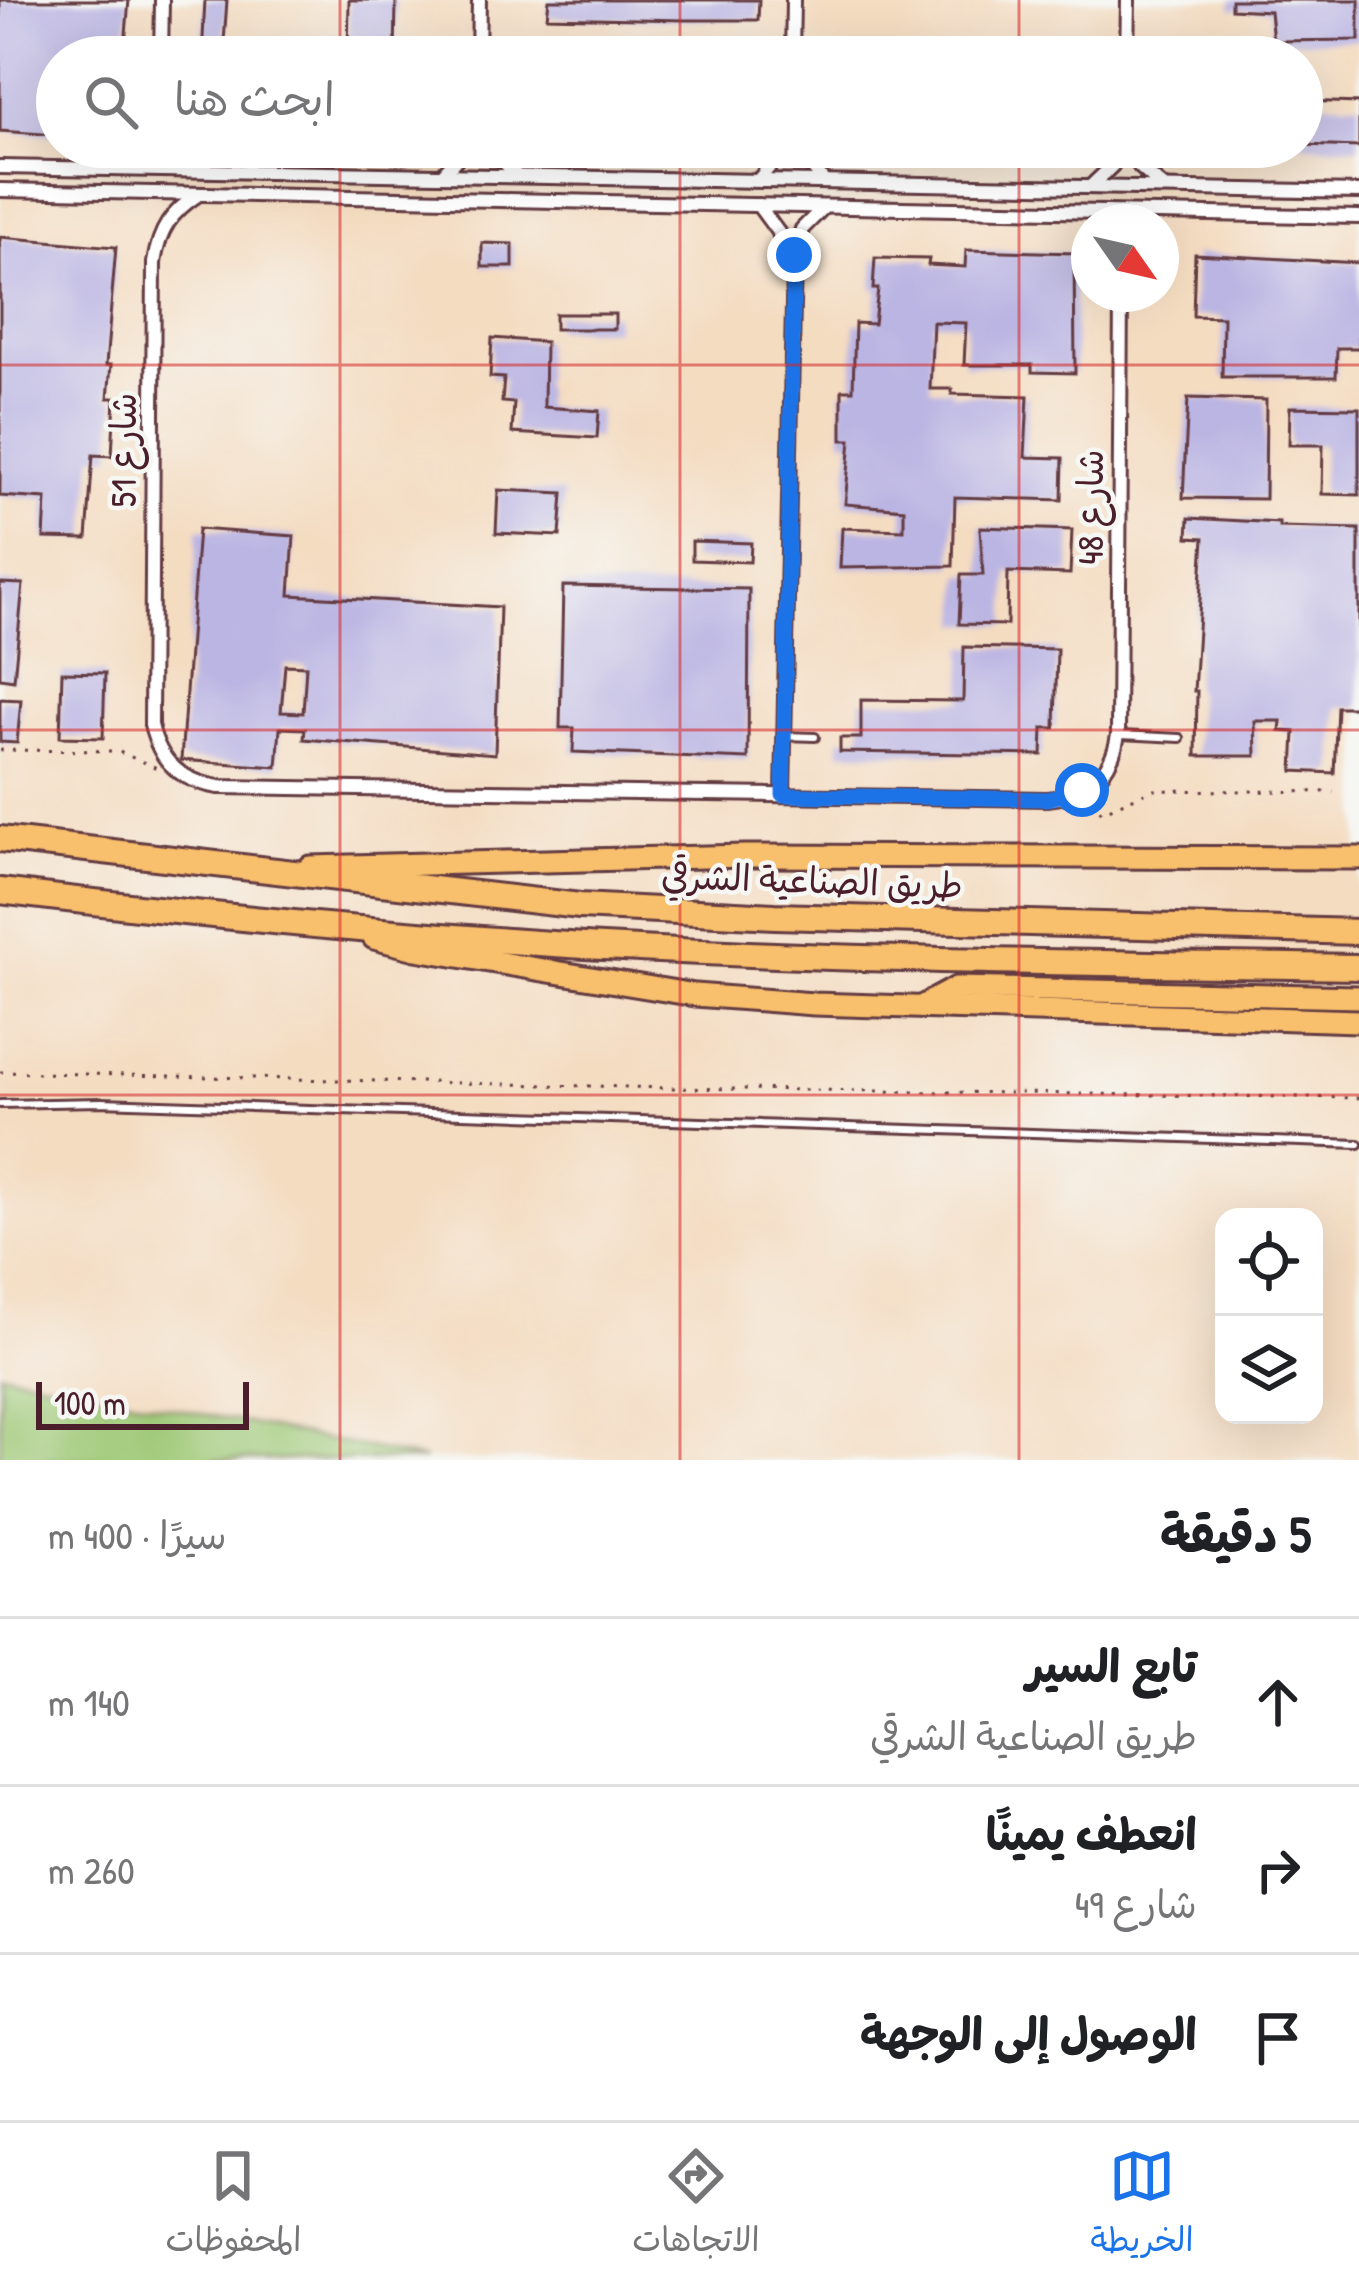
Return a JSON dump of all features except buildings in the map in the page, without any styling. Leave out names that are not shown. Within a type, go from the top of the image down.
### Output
[{"type":"highway","name":"طريق الصناعية الشرقي","points":[[0,839],[580,906],[1359,932]]},
{"type":"highway","name":"طريق الصناعية الشرقي","points":[[0,891],[188,914],[569,944],[949,960],[1359,967]]},
{"type":"main road","points":[[1320,857],[1359,838]]},
{"type":"main road","name":"طريق الصناعية الشرقي","points":[[265,869],[745,856],[1359,858]]},
{"type":"main road","name":"طريق الصناعية الشرقي","points":[[316,923],[416,949],[695,995],[920,1008],[1359,1021]]},
{"type":"main road","points":[[920,1008],[956,988],[1359,997]]},
{"type":"street","points":[[161,36],[162,0]]},
{"type":"street","points":[[478,36],[479,0]]},
{"type":"street","points":[[793,36],[794,0]]},
{"type":"street","points":[[1127,36],[1128,0]]},
{"type":"street","points":[[0,165],[1356,190]]},
{"type":"street","points":[[442,175],[448,168]]},
{"type":"street","points":[[510,168],[517,176]]},
{"type":"street","points":[[759,179],[768,168]]},
{"type":"street","points":[[813,168],[823,180]]},
{"type":"street","points":[[1091,186],[1110,168]]},
{"type":"street","points":[[1141,168],[1164,188]]},
{"type":"street","points":[[4,191],[1071,212]]},
{"type":"street","name":"شارع 51","points":[[181,775],[166,762],[151,725],[154,262],[166,222],[200,194]]},
{"type":"street","points":[[758,205],[794,255]]},
{"type":"street","points":[[783,795],[794,255],[802,229],[824,207]]},
{"type":"street","points":[[1179,218],[1356,217]]},
{"type":"street","name":"شارع 48","points":[[1118,728],[1121,312]]},
{"type":"street","points":[[181,775],[219,787],[1047,799],[1082,790],[1109,764],[1118,728]]},
{"type":"lane","points":[[1118,728],[1180,738]]},
{"type":"lane","points":[[785,736],[815,737]]},
{"type":"lane","points":[[0,1104],[125,1103],[1359,1144]]},
{"type":"path","points":[[0,750],[117,751],[181,775]]},
{"type":"path","points":[[1082,790],[1102,812],[1151,790],[1334,791]]},
{"type":"path","points":[[0,1072],[647,1088],[1359,1098]]},
{"type":"green space","points":[[0,1372],[425,1460],[0,1460]]},
{"type":"route","points":[[794,255],[783,795],[1047,799],[1082,790]]}]
